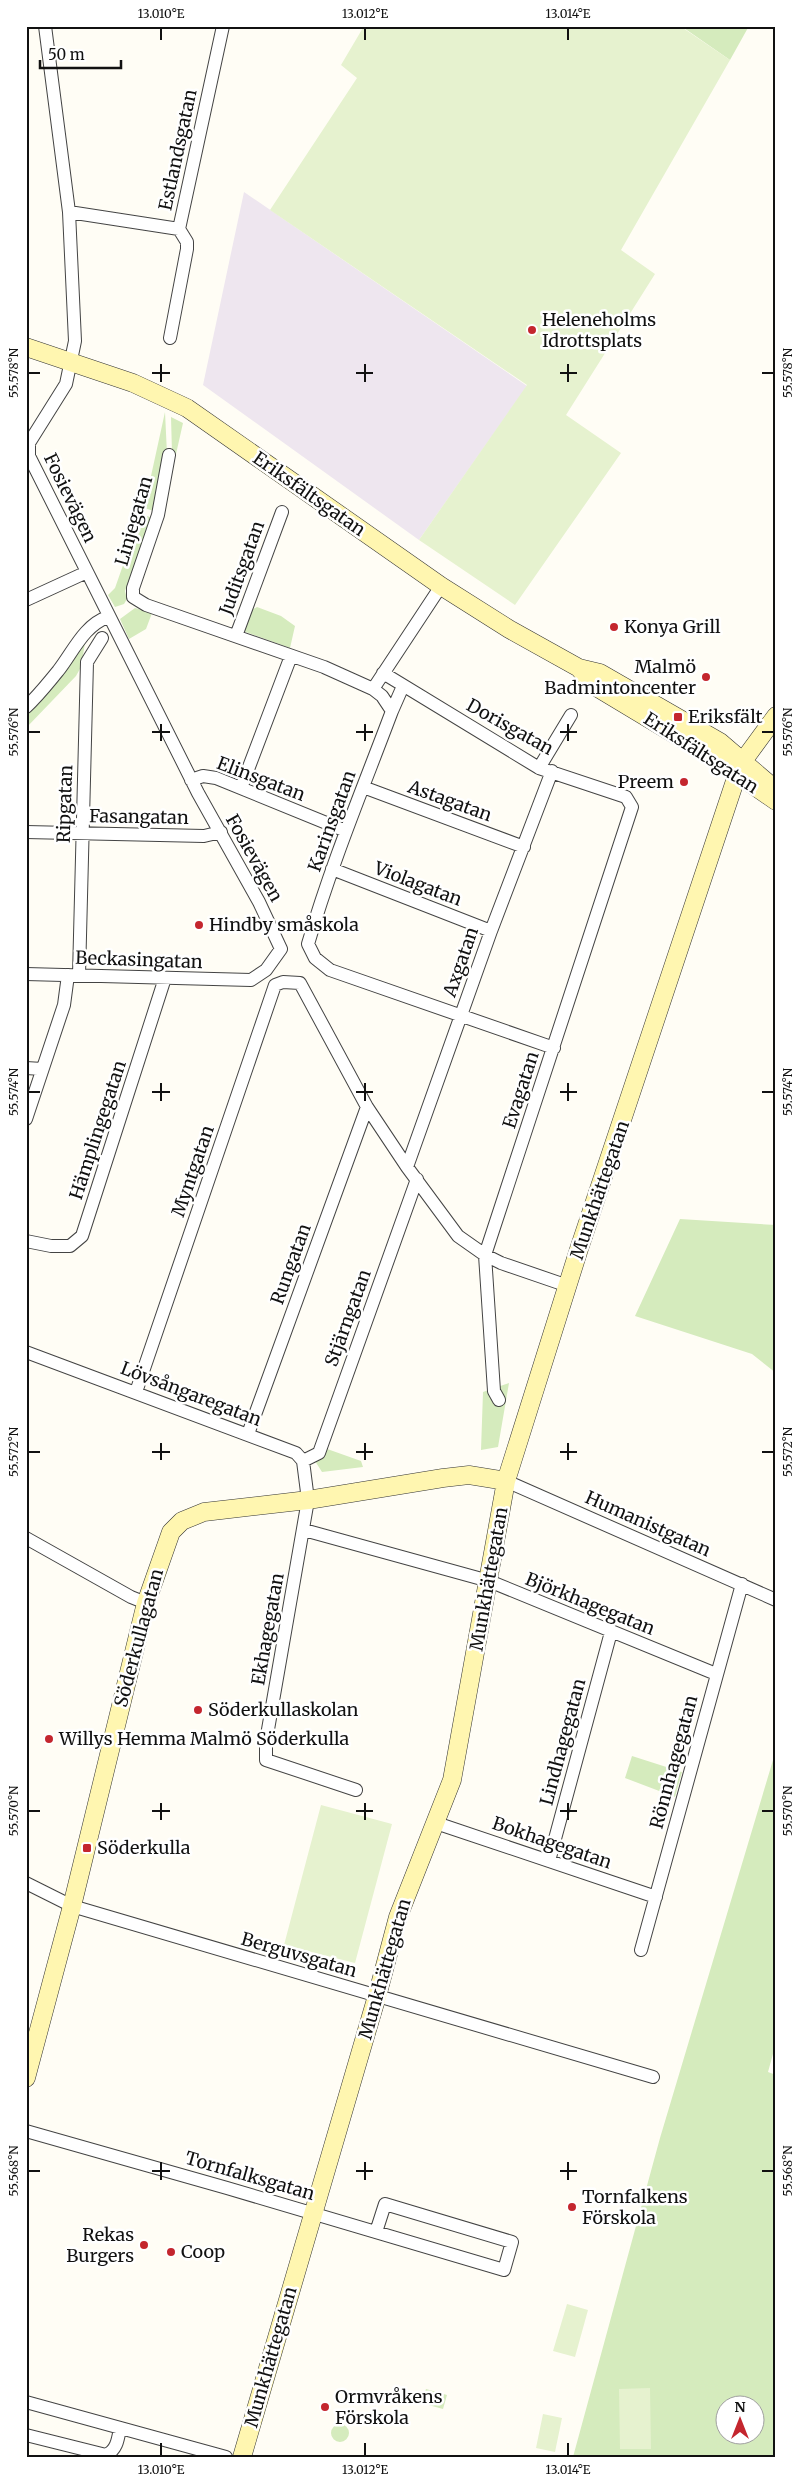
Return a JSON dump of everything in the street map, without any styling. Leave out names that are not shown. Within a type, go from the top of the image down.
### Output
[{"type":"street","name":"Fosievägen","points":[[45,26],[69,212],[75,341],[66,384],[28,443],[29,456],[191,780],[259,902],[281,949],[266,970],[251,980]]},
{"type":"street","name":"Estlandsgatan","points":[[170,338],[187,249],[187,242],[179,229],[223,26]]},
{"type":"street","points":[[69,212],[179,229]]},
{"type":"street","name":"Eriksfältsgatan","points":[[26,347],[133,383],[187,408],[441,586],[509,629],[579,668],[593,685],[711,756],[740,768],[776,790]]},
{"type":"street","name":"Linjegatan","points":[[169,455],[158,515],[133,588],[133,597],[146,605],[236,636]]},
{"type":"street","name":"Juditsgatan","points":[[236,636],[282,512]]},
{"type":"street","points":[[26,600],[87,572]]},
{"type":"street","points":[[373,689],[441,586]]},
{"type":"street","points":[[26,707],[58,671],[88,628],[98,620],[108,617]]},
{"type":"street","points":[[236,636],[324,667],[373,689],[382,696],[392,711]]},
{"type":"street","name":"Ripgatan","points":[[26,1119],[73,975],[82,834],[87,662],[102,638]]},
{"type":"street","points":[[241,788],[291,656]]},
{"type":"street","name":"Dorisgatan","points":[[383,673],[538,768],[552,771],[626,797]]},
{"type":"street","name":"Karinsgatan","points":[[403,686],[346,831],[308,944],[315,958],[330,970],[461,1016]]},
{"type":"street","points":[[538,768],[571,715]]},
{"type":"street","name":"Munkhättegatan","points":[[242,2457],[377,1996],[398,1917],[452,1780],[506,1481],[568,1286],[740,768],[776,716]]},
{"type":"street","name":"Eriksfältsgatan","points":[[740,768],[776,801]]},
{"type":"street","name":"Axgatan","points":[[407,1167],[491,931],[552,771]]},
{"type":"street","name":"Elinsgatan","points":[[191,780],[203,776],[216,778],[346,831]]},
{"type":"street","name":"Astagatan","points":[[363,787],[524,847]]},
{"type":"street","name":"Evagatan","points":[[499,1400],[494,1391],[485,1255],[630,815],[632,806],[626,797]]},
{"type":"street","name":"Fasangatan","points":[[26,832],[204,836],[221,832]]},
{"type":"street","name":"Violagatan","points":[[332,870],[491,931]]},
{"type":"street","name":"Beckasingatan","points":[[26,974],[251,980]]},
{"type":"street","name":"Hämplingegatan","points":[[26,1241],[51,1246],[70,1246],[82,1236],[165,978]]},
{"type":"street","name":"Myntgatan","points":[[136,1392],[275,985],[283,982],[300,983],[367,1107]]},
{"type":"street","points":[[461,1016],[554,1048]]},
{"type":"street","points":[[26,1068],[42,1069]]},
{"type":"street","points":[[367,1107],[407,1167],[458,1236],[485,1255],[501,1263],[568,1286]]},
{"type":"street","name":"Rungatan","points":[[248,1434],[367,1107]]},
{"type":"street","name":"Stjärngatan","points":[[303,1461],[318,1453],[417,1180]]},
{"type":"street","name":"Lövsångaregatan","points":[[26,1352],[248,1434],[296,1453],[303,1461]]},
{"type":"street","points":[[303,1461],[308,1500]]},
{"type":"street","name":"Söderkullagatan","points":[[26,2078],[72,1906],[146,1603],[167,1537],[182,1521],[204,1512],[308,1500],[443,1478],[469,1476],[506,1481]]},
{"type":"street","name":"Humanistgatan","points":[[506,1481],[776,1600]]},
{"type":"street","name":"Ekhagegatan","points":[[308,1500],[266,1741],[266,1760],[356,1790]]},
{"type":"street","name":"Björkhagegatan","points":[[304,1530],[489,1581],[716,1674]]},
{"type":"street","points":[[26,1538],[131,1597],[146,1603]]},
{"type":"street","name":"Rönnhagegatan","points":[[641,1950],[742,1584]]},
{"type":"street","name":"Lindhagegatan","points":[[549,1861],[611,1632]]},
{"type":"street","name":"Bokhagegatan","points":[[436,1823],[656,1897]]},
{"type":"street","name":"Berguvsgatan","points":[[26,1883],[72,1906],[653,2077]]},
{"type":"street","name":"Tornfalksgatan","points":[[26,2131],[504,2270],[512,2242],[385,2204],[376,2232]]},
{"type":"street","points":[[26,2402],[226,2457]]},
{"type":"street","points":[[26,2435],[106,2455],[112,2452],[120,2428]]},
{"type":"shaded area","points":[[244,192],[527,386],[419,540],[203,385]]},
{"type":"green space","name":"Heleneholms Idrottsplats","points":[[364,26],[680,26],[730,60],[621,250],[655,274],[566,415],[621,453],[515,605],[419,540],[527,385],[270,210],[357,78],[341,65]]},
{"type":"green space","points":[[681,26],[749,26],[730,60]]},
{"type":"green space","points":[[165,412],[167,454],[154,511],[144,508]]},
{"type":"green space","points":[[171,417],[183,423],[176,454],[172,453]]},
{"type":"green space","points":[[141,514],[150,517],[151,522],[125,591],[127,599],[124,604],[115,607],[108,595],[115,588]]},
{"type":"green space","points":[[257,607],[281,616],[295,626],[290,648],[243,631],[248,612]]},
{"type":"green space","points":[[135,608],[152,613],[146,629],[129,639],[120,619]]},
{"type":"green space","points":[[86,637],[81,667],[76,676],[26,728],[26,711]]},
{"type":"green space","points":[[680,1219],[776,1225],[776,1373],[752,1354],[635,1316]]},
{"type":"green space","points":[[509,1383],[498,1447],[481,1450],[483,1392]]},
{"type":"green space","points":[[316,1445],[361,1461],[363,1467],[322,1472],[315,1461]]},
{"type":"green space","points":[[776,1750],[776,2043],[768,2072],[776,2075],[776,2457],[573,2457],[660,2138]]},
{"type":"green space","points":[[632,1756],[682,1772],[675,1797],[625,1778]]},
{"type":"green space","points":[[321,1805],[392,1824],[355,1963],[284,1945]]},
{"type":"green space","points":[[567,2304],[588,2310],[575,2357],[553,2351]]},
{"type":"green space","points":[[650,2388],[651,2449],[620,2449],[619,2389]]},
{"type":"green space","points":[[426,2389],[447,2395],[443,2409],[421,2403]]},
{"type":"green space","points":[[543,2414],[562,2418],[555,2452],[536,2448]]},
{"type":"green space","points":[[340,2424],[346,2427],[349,2433],[346,2439],[340,2442],[334,2439],[331,2433],[334,2427]]},
{"type":"place","name":"Heleneholms Idrottsplats","points":[[532,330]]},
{"type":"place","name":"Konya Grill","points":[[614,627]]},
{"type":"place","name":"Malmö Badmintoncenter","points":[[706,677]]},
{"type":"place","name":"Eriksfält","points":[[678,717]]},
{"type":"place","name":"Preem","points":[[684,782]]},
{"type":"place","name":"Hindby småskola","points":[[199,925]]},
{"type":"place","name":"Söderkullaskolan","points":[[198,1710]]},
{"type":"place","name":"Willys Hemma Malmö Söderkulla","points":[[49,1739]]},
{"type":"place","name":"Söderkulla","points":[[87,1848]]},
{"type":"place","name":"Tornfalkens Förskola","points":[[572,2207]]},
{"type":"place","name":"Rekas Burgers","points":[[144,2245]]},
{"type":"place","name":"Coop","points":[[171,2252]]},
{"type":"place","name":"Ormvråkens Förskola","points":[[325,2407]]}]
